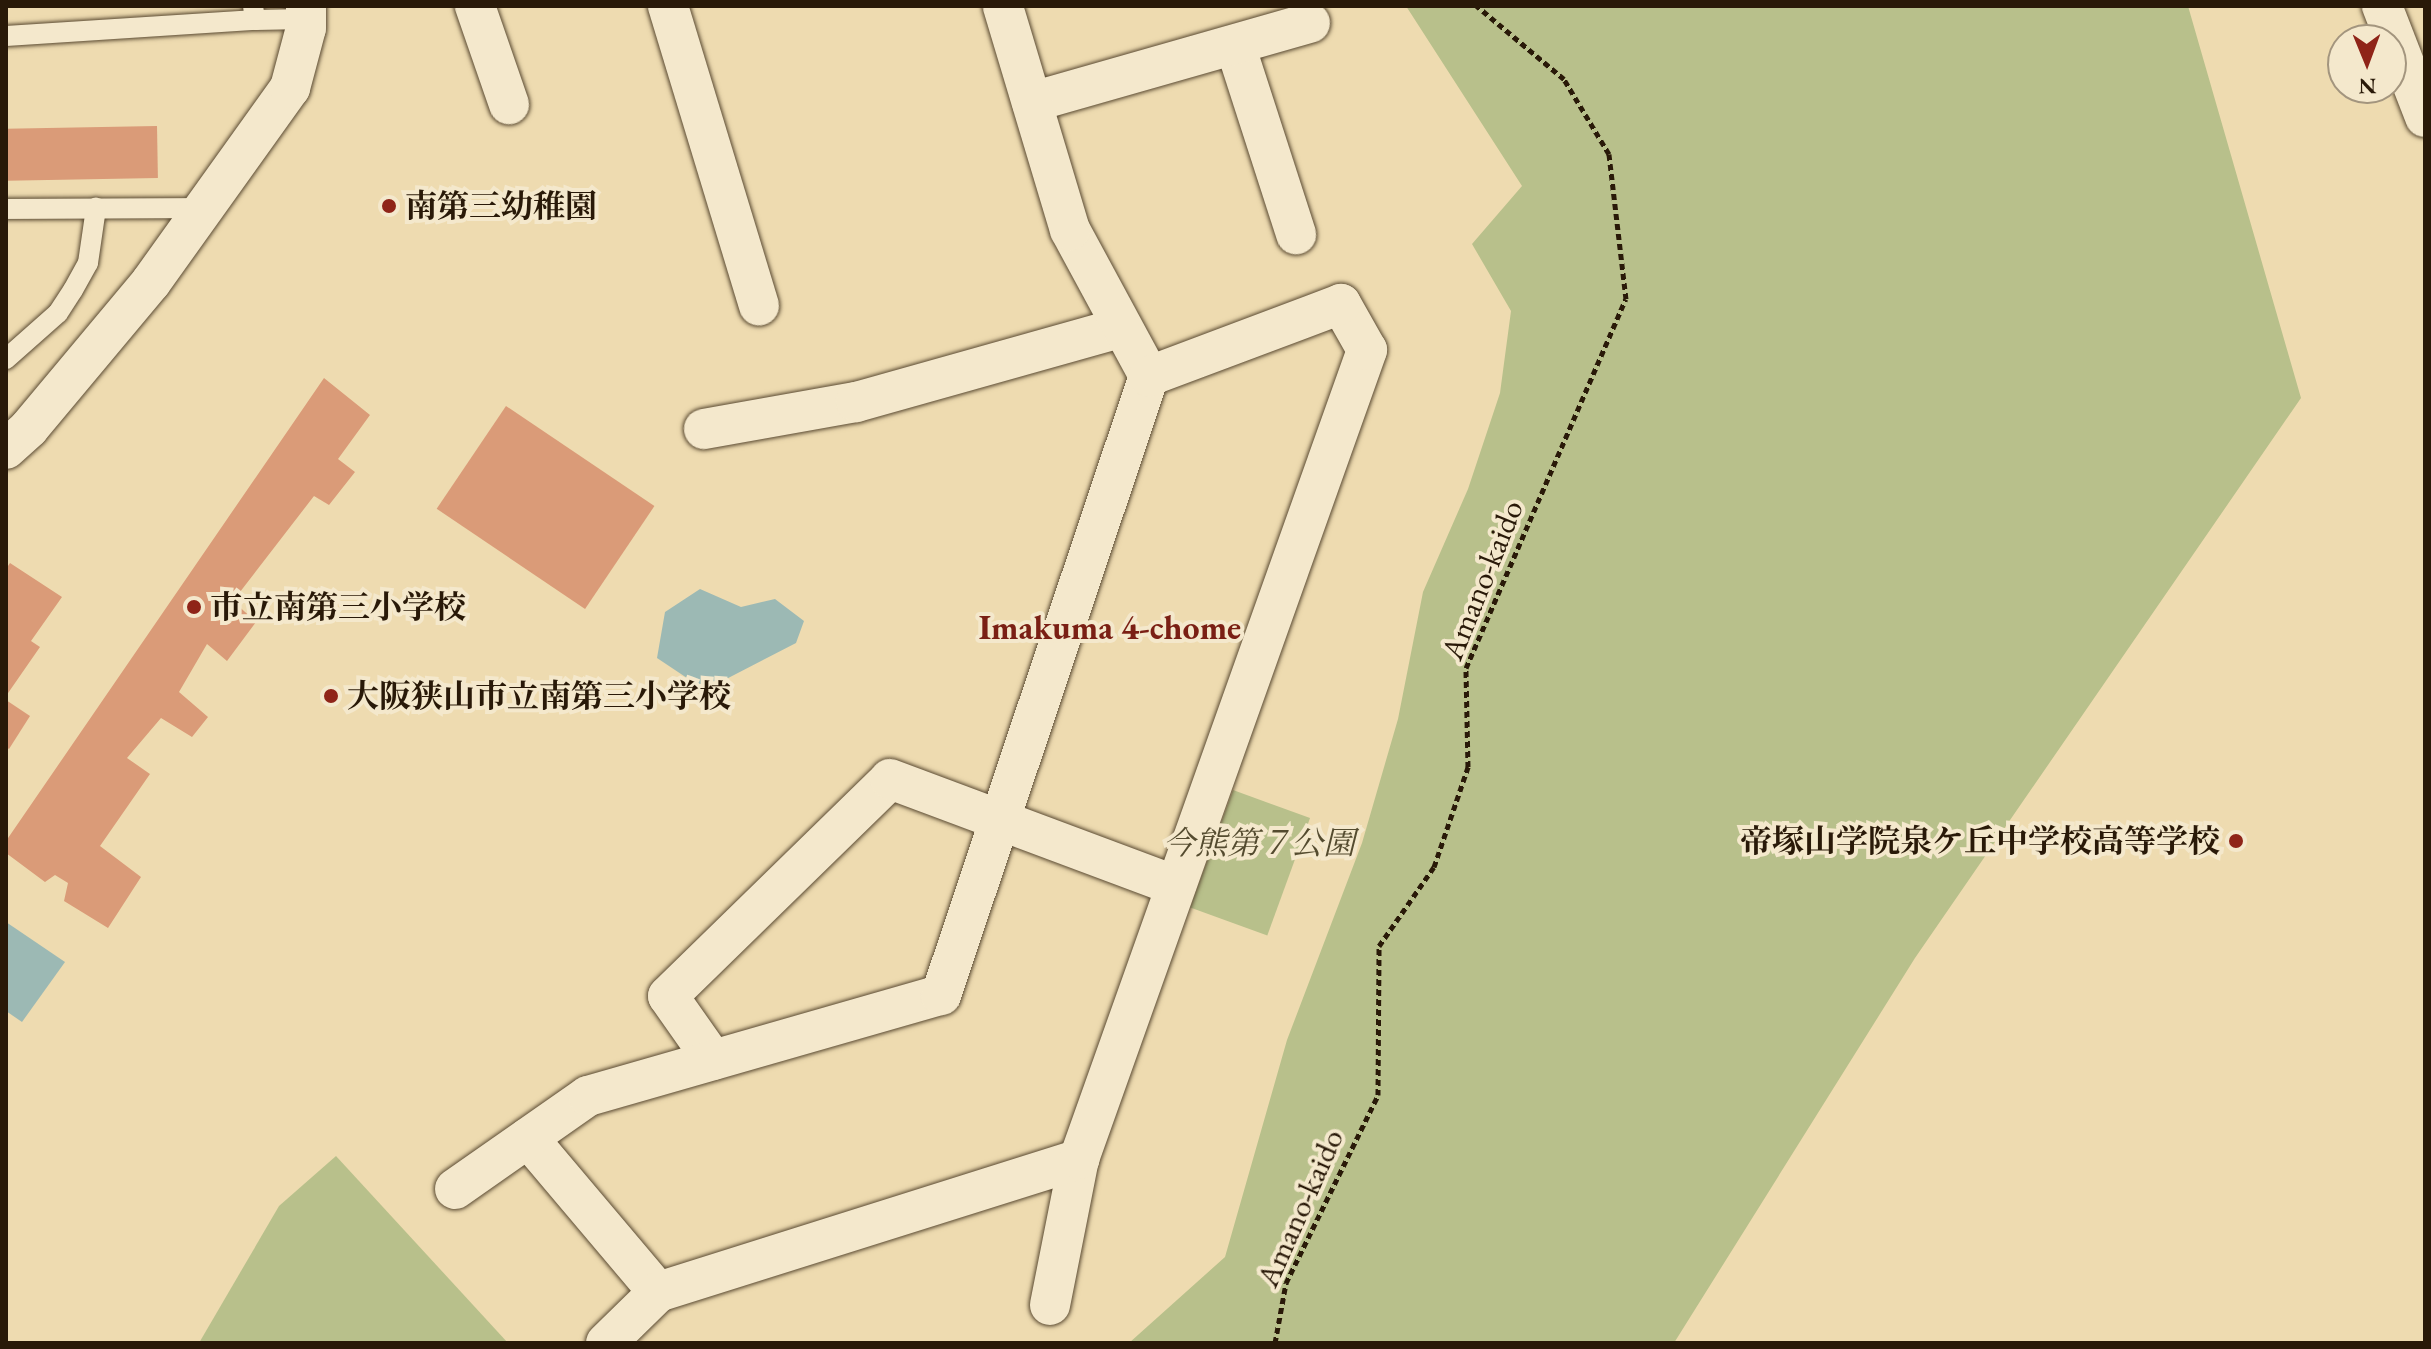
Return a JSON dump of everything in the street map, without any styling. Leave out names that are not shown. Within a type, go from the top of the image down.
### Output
[{"type":"street","points":[[475,6],[509,104]]},
{"type":"street","points":[[668,6],[759,305]]},
{"type":"street","points":[[455,1189],[588,1096],[941,995],[1149,376],[1070,230],[1003,6]]},
{"type":"street","points":[[2382,6],[2425,117]]},
{"type":"street","points":[[6,449],[29,428],[151,282],[290,88],[306,13]]},
{"type":"street","points":[[1032,102],[1310,23]]},
{"type":"street","points":[[1235,45],[1296,234]]},
{"type":"street","points":[[1050,1305],[1079,1159],[1367,350],[1341,304],[1149,376]]},
{"type":"street","points":[[704,429],[856,402],[1122,327]]},
{"type":"street","points":[[713,1060],[668,996],[890,779],[1176,886]]},
{"type":"street","points":[[528,1138],[658,1292]]},
{"type":"street","points":[[606,1343],[658,1292],[1079,1159]]},
{"type":"lane","points":[[6,36],[254,13],[306,13]]},
{"type":"lane","points":[[6,359],[58,313],[73,290],[88,263],[96,208]]},
{"type":"lane","points":[[6,209],[205,208]]},
{"type":"path","name":"Amano-kaido","points":[[1275,1343],[1286,1283],[1378,1095],[1379,946],[1434,867],[1468,767],[1466,668],[1626,299],[1609,154],[1564,79],[1477,6]]},
{"type":"green space","points":[[1406,6],[2188,6],[2301,398],[1915,958],[1674,1343],[1129,1343],[1225,1257],[1287,1040],[1362,843],[1398,719],[1423,592],[1468,489],[1500,393],[1511,311],[1472,244],[1522,186]]},
{"type":"green space","name":"今熊第７公園","points":[[1233,790],[1310,818],[1267,936],[1190,907]]},
{"type":"green space","points":[[336,1156],[508,1343],[199,1343],[279,1206]]},
{"type":"water","points":[[700,589],[741,607],[775,599],[804,621],[796,643],[705,690],[657,658],[665,612]]},
{"type":"water","points":[[6,922],[65,962],[22,1022],[6,1011]]},
{"type":"building","points":[[157,126],[158,178],[7,181],[6,129]]},
{"type":"building","points":[[324,378],[370,415],[338,459],[355,472],[329,505],[314,496],[233,601],[256,622],[227,661],[207,644],[179,692],[208,717],[192,737],[161,718],[127,758],[150,774],[100,846],[141,877],[108,928],[64,901],[68,883],[55,875],[45,882],[6,853],[6,841]]},
{"type":"building","points":[[506,406],[654,506],[585,609],[437,509]]},
{"type":"building","points":[[10,563],[62,597],[31,641],[40,647],[6,696],[6,569]]},
{"type":"building","points":[[6,700],[30,716],[9,749],[6,747]]},
{"type":"place","name":"南第三幼稚園","points":[[389,206]]},
{"type":"place","name":"市立南第三小学校","points":[[194,607]]},
{"type":"place","name":"大阪狭山市立南第三小学校","points":[[331,696]]},
{"type":"place","name":"帝塚山学院泉ケ丘中学校高等学校","points":[[2236,841]]},
{"type":"district","name":"Imakuma 4-chome","points":[[1110,628]]}]
